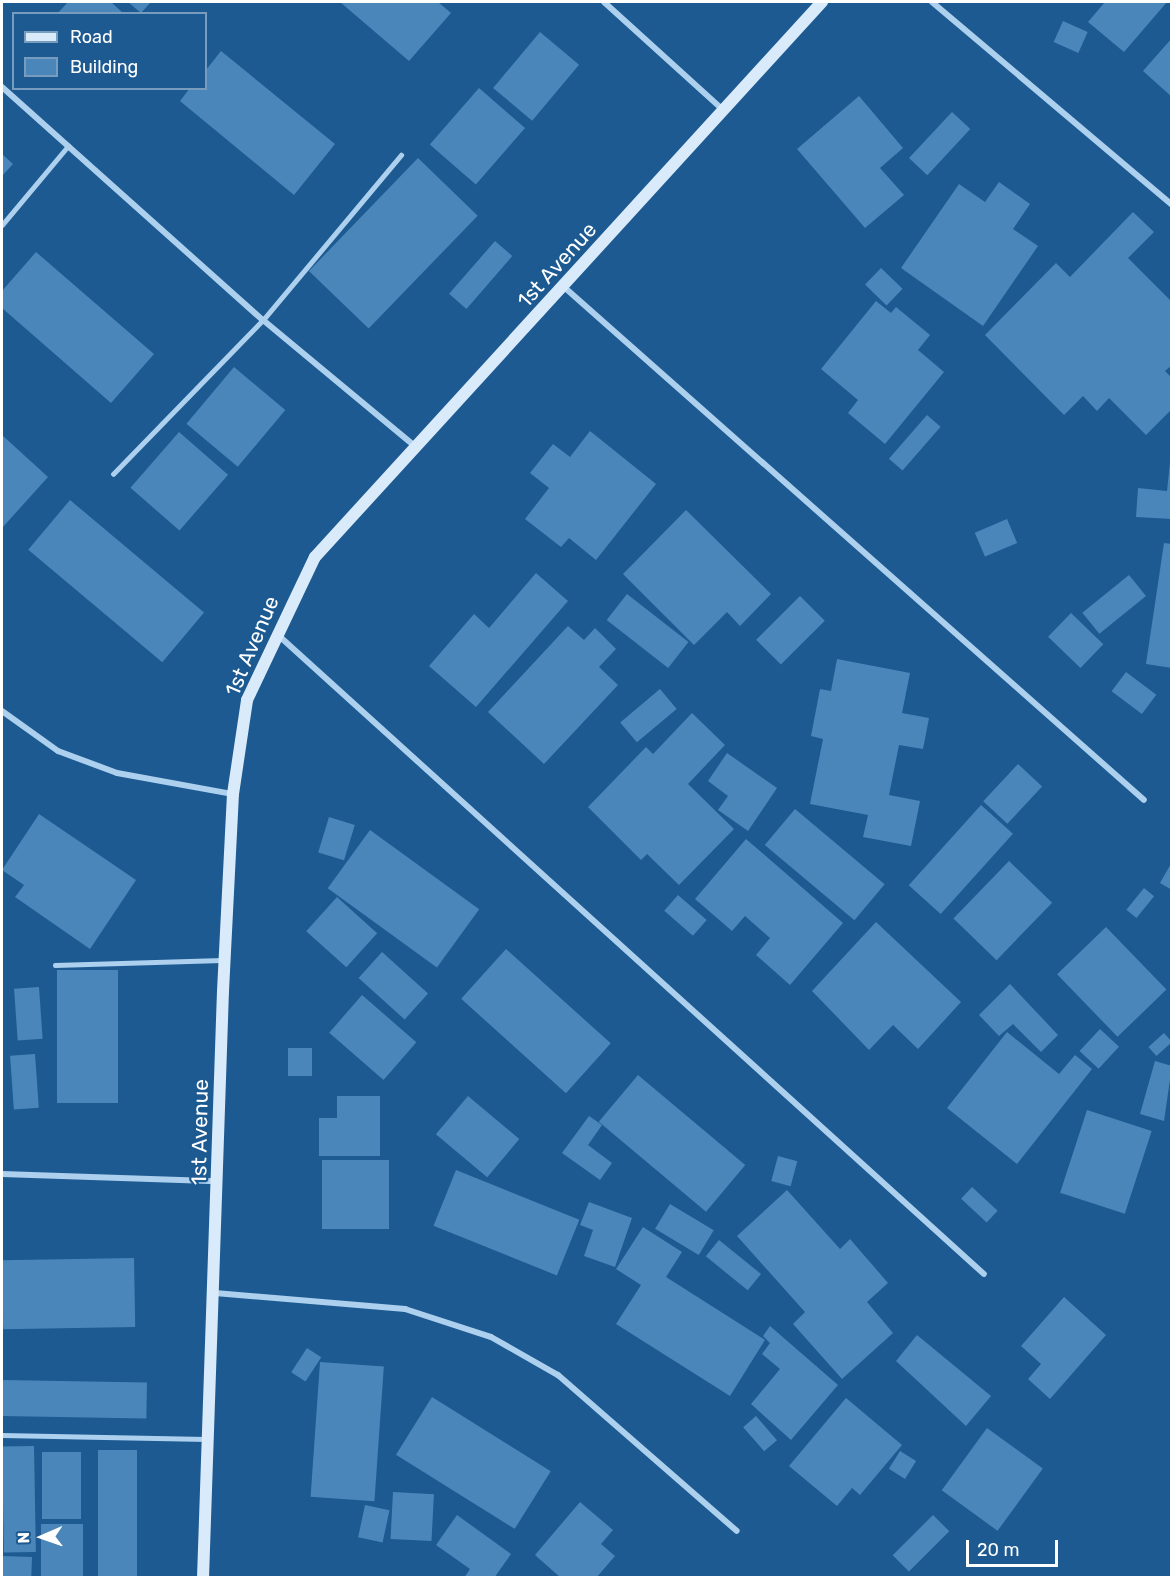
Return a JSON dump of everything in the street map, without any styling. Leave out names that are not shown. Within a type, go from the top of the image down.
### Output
[{"type":"street","points":[[604,2],[723,110]]},
{"type":"street","name":"1st Avenue","points":[[203,1578],[233,794],[246,700],[276,633],[315,557],[822,2]]},
{"type":"street","points":[[932,2],[1172,205]]},
{"type":"street","points":[[2,87],[263,320],[415,446]]},
{"type":"street","points":[[564,287],[1144,800]]},
{"type":"street","points":[[276,633],[984,1274]]},
{"type":"street","points":[[2,711],[58,751],[117,773],[233,794]]},
{"type":"street","points":[[2,1174],[219,1181]]},
{"type":"street","points":[[214,1293],[405,1310],[491,1337],[558,1375],[737,1531]]},
{"type":"lane","points":[[2,225],[68,146]]},
{"type":"lane","points":[[113,474],[263,320],[401,155]]},
{"type":"lane","points":[[54,965],[225,960]]},
{"type":"lane","points":[[2,1435],[208,1439]]},
{"type":"building","points":[[68,2],[111,2],[122,12],[59,12]]},
{"type":"building","points":[[128,2],[151,2],[140,12]]},
{"type":"building","points":[[340,2],[438,2],[451,13],[409,61]]},
{"type":"building","points":[[1105,2],[1167,2],[1124,52],[1088,22]]},
{"type":"building","points":[[1063,21],[1088,32],[1078,53],[1054,42]]},
{"type":"building","points":[[540,32],[579,65],[532,121],[493,88]]},
{"type":"building","points":[[1172,38],[1172,97],[1143,71]]},
{"type":"building","points":[[221,51],[335,144],[294,195],[180,101],[188,90],[207,90],[207,69]]},
{"type":"building","points":[[479,88],[525,128],[476,185],[430,145]]},
{"type":"building","points":[[859,96],[903,148],[880,168],[904,195],[865,228],[797,149]]},
{"type":"building","points":[[952,112],[970,129],[927,175],[909,158]]},
{"type":"building","points":[[2,154],[13,164],[2,176]]},
{"type":"building","points":[[418,158],[478,216],[369,329],[309,271]]},
{"type":"building","points":[[999,182],[1030,204],[1013,229],[1038,246],[983,326],[901,268],[959,184],[985,202]]},
{"type":"building","points":[[1133,212],[1154,232],[1128,258],[1172,302],[1172,365],[1165,371],[1172,378],[1172,409],[1146,435],[1109,398],[1097,411],[1083,396],[1064,415],[985,335],[1056,263],[1070,277]]},
{"type":"building","points":[[495,241],[512,256],[466,309],[449,294]]},
{"type":"building","points":[[36,252],[154,354],[111,403],[2,308],[2,291]]},
{"type":"building","points":[[881,268],[903,289],[887,305],[865,285]]},
{"type":"building","points":[[876,301],[891,313],[896,307],[930,335],[918,350],[944,372],[885,444],[848,413],[858,400],[821,369]]},
{"type":"building","points":[[234,367],[285,410],[238,467],[186,424]]},
{"type":"building","points":[[927,415],[941,427],[903,471],[889,459]]},
{"type":"building","points":[[590,431],[656,484],[596,560],[569,538],[561,547],[525,519],[549,488],[530,473],[553,444],[570,457]]},
{"type":"building","points":[[179,432],[228,475],[180,530],[130,488]]},
{"type":"building","points":[[2,435],[48,477],[2,528]]},
{"type":"building","points":[[1170,462],[1172,519],[1136,517],[1138,488],[1167,491]]},
{"type":"building","points":[[70,500],[204,612],[162,662],[28,550]]},
{"type":"building","points":[[686,510],[771,594],[740,626],[727,612],[694,645],[623,574]]},
{"type":"building","points":[[1007,519],[1017,543],[985,557],[975,533]]},
{"type":"building","points":[[1164,543],[1172,544],[1172,668],[1146,664]]},
{"type":"building","points":[[536,573],[568,601],[476,707],[429,666],[474,614],[489,628]]},
{"type":"building","points":[[1129,575],[1146,596],[1099,634],[1082,613]]},
{"type":"building","points":[[627,594],[688,642],[668,668],[607,620]]},
{"type":"building","points":[[800,596],[825,621],[781,665],[756,640]]},
{"type":"building","points":[[1071,613],[1103,644],[1080,668],[1048,637]]},
{"type":"building","points":[[568,626],[584,640],[595,628],[616,649],[599,667],[618,685],[544,764],[488,712]]},
{"type":"building","points":[[837,659],[910,673],[902,713],[929,718],[923,749],[899,745],[889,795],[920,801],[911,846],[863,837],[868,815],[810,804],[823,739],[811,736],[820,689],[831,691]]},
{"type":"building","points":[[1126,672],[1156,695],[1142,714],[1112,691]]},
{"type":"building","points":[[660,689],[677,709],[637,742],[620,722]]},
{"type":"building","points":[[692,713],[725,745],[688,784],[734,829],[679,885],[647,854],[641,860],[588,807],[646,747],[653,754]]},
{"type":"building","points":[[727,753],[777,788],[748,831],[718,810],[728,796],[708,781]]},
{"type":"building","points":[[1018,764],[1042,787],[1007,824],[983,801]]},
{"type":"building","points":[[981,805],[1013,834],[941,914],[909,885]]},
{"type":"building","points":[[795,809],[885,884],[854,920],[765,845]]},
{"type":"building","points":[[39,814],[136,880],[90,949],[15,897],[24,885],[2,870]]},
{"type":"building","points":[[329,817],[355,825],[344,860],[318,852]]},
{"type":"building","points":[[370,830],[479,909],[437,968],[328,888]]},
{"type":"building","points":[[746,839],[843,923],[790,985],[756,955],[770,938],[745,916],[732,931],[695,899]]},
{"type":"building","points":[[1009,861],[1052,903],[997,960],[953,919]]},
{"type":"building","points":[[1172,862],[1172,890],[1160,883]]},
{"type":"building","points":[[1144,888],[1154,896],[1136,918],[1126,910]]},
{"type":"building","points":[[678,895],[707,920],[693,936],[664,911]]},
{"type":"building","points":[[337,897],[377,933],[346,967],[306,931]]},
{"type":"building","points":[[876,922],[961,1002],[918,1049],[893,1025],[869,1050],[812,991]]},
{"type":"building","points":[[1106,927],[1166,990],[1118,1037],[1057,974]]},
{"type":"building","points":[[506,949],[611,1043],[566,1093],[461,999]]},
{"type":"building","points":[[382,952],[428,993],[405,1019],[359,978]]},
{"type":"building","points":[[57,970],[118,970],[118,1103],[57,1103]]},
{"type":"building","points":[[1010,984],[1058,1035],[1041,1052],[1013,1024],[999,1036],[979,1015]]},
{"type":"building","points":[[39,987],[43,1039],[18,1041],[14,989]]},
{"type":"building","points":[[362,995],[416,1042],[384,1080],[329,1033]]},
{"type":"building","points":[[1100,1029],[1119,1047],[1099,1069],[1080,1051]]},
{"type":"building","points":[[1007,1032],[1059,1074],[1075,1055],[1092,1069],[1017,1164],[947,1108]]},
{"type":"building","points":[[1164,1033],[1172,1042],[1156,1056],[1148,1047]]},
{"type":"building","points":[[288,1048],[312,1048],[312,1076],[288,1076]]},
{"type":"building","points":[[35,1054],[39,1108],[14,1110],[10,1056]]},
{"type":"building","points":[[1155,1061],[1172,1066],[1164,1121],[1140,1114]]},
{"type":"building","points":[[638,1075],[745,1165],[706,1212],[599,1122]]},
{"type":"building","points":[[337,1096],[380,1096],[380,1156],[319,1156],[319,1118],[337,1118]]},
{"type":"building","points":[[468,1096],[519,1139],[487,1177],[436,1134]]},
{"type":"building","points":[[1087,1110],[1152,1131],[1125,1214],[1060,1193]]},
{"type":"building","points":[[589,1116],[602,1125],[588,1145],[612,1163],[600,1180],[562,1153]]},
{"type":"building","points":[[778,1156],[797,1161],[791,1186],[771,1181]]},
{"type":"building","points":[[322,1160],[389,1160],[389,1229],[322,1229]]},
{"type":"building","points":[[456,1170],[579,1220],[557,1275],[434,1226]]},
{"type":"building","points":[[972,1187],[998,1211],[987,1223],[961,1199]]},
{"type":"building","points":[[787,1190],[840,1249],[850,1239],[888,1283],[867,1302],[893,1333],[842,1379],[793,1324],[805,1312],[737,1236]]},
{"type":"building","points":[[589,1202],[632,1218],[615,1267],[584,1256],[593,1230],[580,1225]]},
{"type":"building","points":[[670,1204],[714,1230],[699,1255],[655,1229]]},
{"type":"building","points":[[643,1227],[682,1252],[666,1277],[765,1340],[730,1396],[616,1324],[641,1285],[616,1269]]},
{"type":"building","points":[[719,1240],[761,1274],[748,1290],[706,1256]]},
{"type":"building","points":[[134,1258],[135,1327],[3,1329],[2,1260]]},
{"type":"building","points":[[1064,1297],[1106,1335],[1050,1399],[1028,1379],[1041,1364],[1021,1346]]},
{"type":"building","points":[[770,1326],[838,1385],[791,1440],[751,1404],[780,1369],[762,1354],[770,1343],[763,1336]]},
{"type":"building","points":[[917,1335],[991,1396],[966,1426],[896,1361]]},
{"type":"building","points":[[307,1348],[321,1357],[305,1382],[291,1372]]},
{"type":"building","points":[[320,1362],[384,1366],[374,1501],[311,1497]]},
{"type":"building","points":[[2,1380],[147,1383],[146,1419],[2,1416]]},
{"type":"building","points":[[432,1397],[551,1471],[515,1529],[396,1455]]},
{"type":"building","points":[[846,1398],[902,1445],[860,1495],[852,1488],[837,1506],[789,1466]]},
{"type":"building","points":[[756,1416],[777,1440],[764,1451],[743,1427]]},
{"type":"building","points":[[987,1428],[1043,1469],[998,1531],[942,1490]]},
{"type":"building","points":[[34,1446],[36,1552],[4,1553],[2,1447]]},
{"type":"building","points":[[98,1450],[137,1450],[137,1578],[98,1578]]},
{"type":"building","points":[[900,1451],[916,1461],[905,1479],[889,1469]]},
{"type":"building","points":[[42,1452],[81,1452],[81,1519],[42,1519]]},
{"type":"building","points":[[393,1492],[434,1494],[431,1541],[391,1539]]},
{"type":"building","points":[[580,1502],[613,1530],[601,1544],[615,1556],[596,1578],[561,1578],[535,1555]]},
{"type":"building","points":[[365,1505],[389,1510],[383,1542],[358,1537]]},
{"type":"building","points":[[457,1515],[511,1554],[494,1578],[464,1578],[470,1569],[436,1545]]},
{"type":"building","points":[[933,1515],[949,1531],[909,1572],[893,1555]]},
{"type":"building","points":[[41,1524],[83,1524],[83,1578],[41,1578]]},
{"type":"building","points":[[2,1556],[32,1557],[31,1578],[2,1578]]}]
